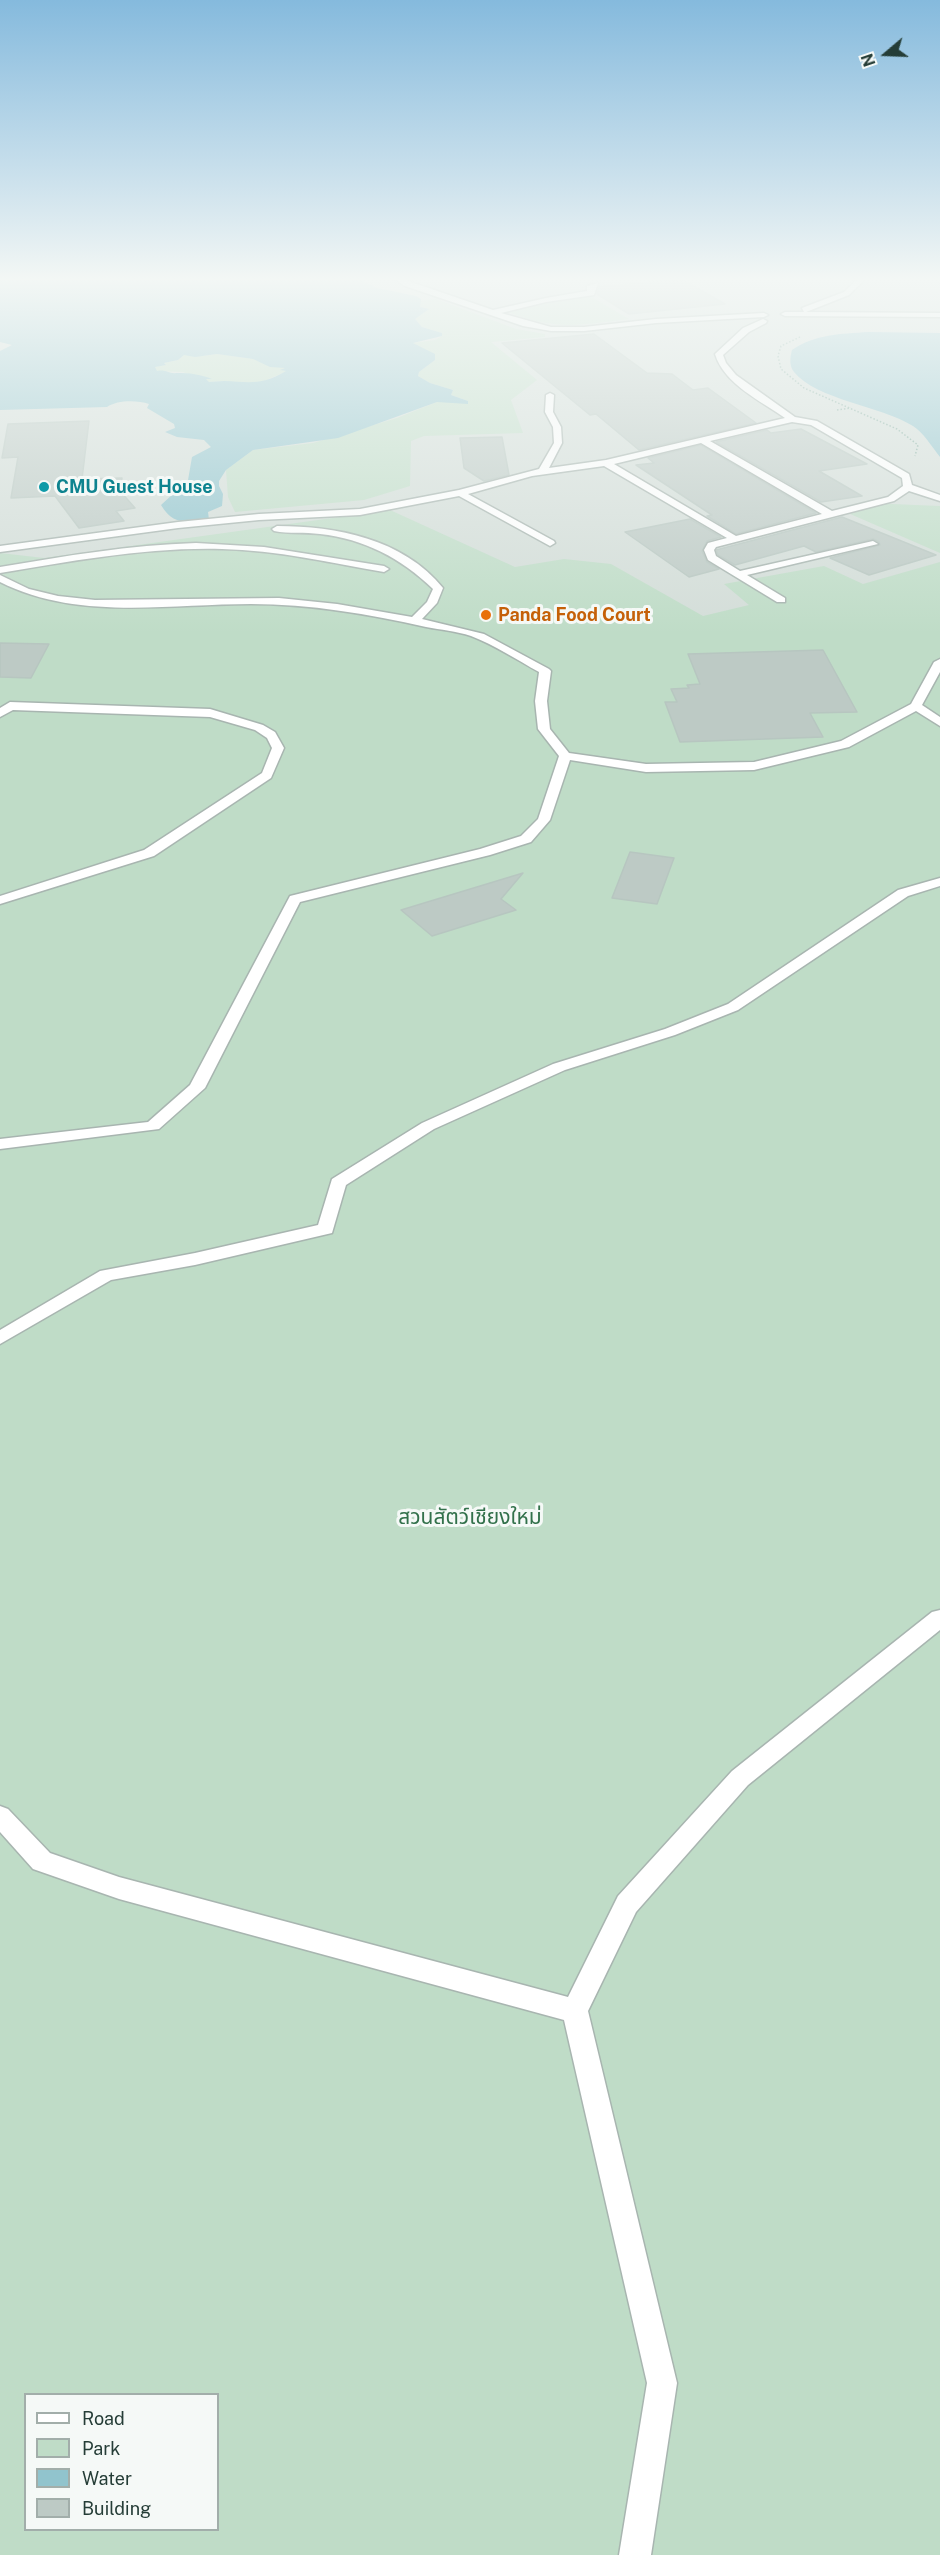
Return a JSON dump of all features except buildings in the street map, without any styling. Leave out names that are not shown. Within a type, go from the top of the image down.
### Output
[{"type":"street","points":[[543,471],[558,443],[557,427],[549,412],[550,395]]},
{"type":"street","points":[[758,395],[792,419]]},
{"type":"street","points":[[0,549],[178,525],[360,512],[460,493],[543,471],[606,463],[792,419],[814,423],[906,475],[908,488]]},
{"type":"street","points":[[704,441],[831,515]]},
{"type":"street","points":[[606,463],[735,539]]},
{"type":"street","points":[[781,600],[712,558],[708,550],[712,545],[891,499],[908,488]]},
{"type":"street","points":[[908,488],[940,498]]},
{"type":"street","points":[[460,493],[550,543]]},
{"type":"street","points":[[268,529],[300,528],[334,533],[393,551],[424,572],[438,588],[432,603],[414,621]]},
{"type":"street","points":[[152,549],[164,543],[210,534]]},
{"type":"street","points":[[738,574],[873,544]]},
{"type":"street","points":[[0,570],[152,549],[221,546],[271,549],[384,569]]},
{"type":"street","points":[[0,578],[10,586],[54,597],[105,603],[275,601],[328,605],[480,635],[544,671],[541,700],[544,729],[565,756],[646,768],[754,766],[845,744],[916,706],[940,662]]},
{"type":"street","points":[[0,713],[10,706],[210,713],[262,729],[271,735],[278,748],[267,775],[149,853],[0,900]]},
{"type":"street","points":[[916,706],[940,722]]},
{"type":"street","points":[[0,1144],[153,1126],[197,1088],[295,899],[485,852],[526,839],[544,820],[565,756]]},
{"type":"street","points":[[0,1338],[106,1275],[195,1259],[326,1228],[338,1183],[428,1126],[559,1067],[670,1032],[733,1007],[903,893],[940,882]]},
{"type":"street","points":[[635,2555],[662,2383],[575,2011],[627,1904],[740,1778],[940,1618]]},
{"type":"street","points":[[0,1816],[42,1861],[119,1888],[575,2011]]},
{"type":"path","points":[[820,395],[897,429],[918,445],[915,459],[906,475]]},
{"type":"shaded area","points":[[0,395],[940,395],[940,581],[683,642],[0,565]]},
{"type":"green space","points":[[452,395],[517,395],[511,400],[523,433],[424,436],[411,441],[410,486],[364,500],[235,512],[228,497],[226,470],[253,450],[313,443],[397,418],[437,402],[468,401]]},
{"type":"green space","points":[[867,503],[940,506],[940,553],[841,510]]},
{"type":"green space","name":"สวนสัตว์เชียงใหม่","points":[[390,510],[515,567],[564,559],[611,564],[703,616],[749,605],[724,584],[824,566],[863,584],[940,562],[940,2555],[0,2555],[0,553],[44,558]]},
{"type":"water","points":[[0,395],[452,395],[468,401],[468,404],[437,402],[338,438],[253,450],[226,470],[219,481],[223,494],[222,506],[208,512],[209,520],[194,521],[176,520],[161,505],[173,494],[187,486],[192,457],[211,447],[204,440],[177,437],[165,432],[175,428],[174,424],[147,408],[149,404],[127,401],[107,407],[0,410]]},
{"type":"water","points":[[831,395],[940,395],[940,457],[913,426],[884,413]]},
{"type":"place","name":"CMU Guest House","points":[[44,487]]},
{"type":"place","name":"Panda Food Court","points":[[486,615]]}]
